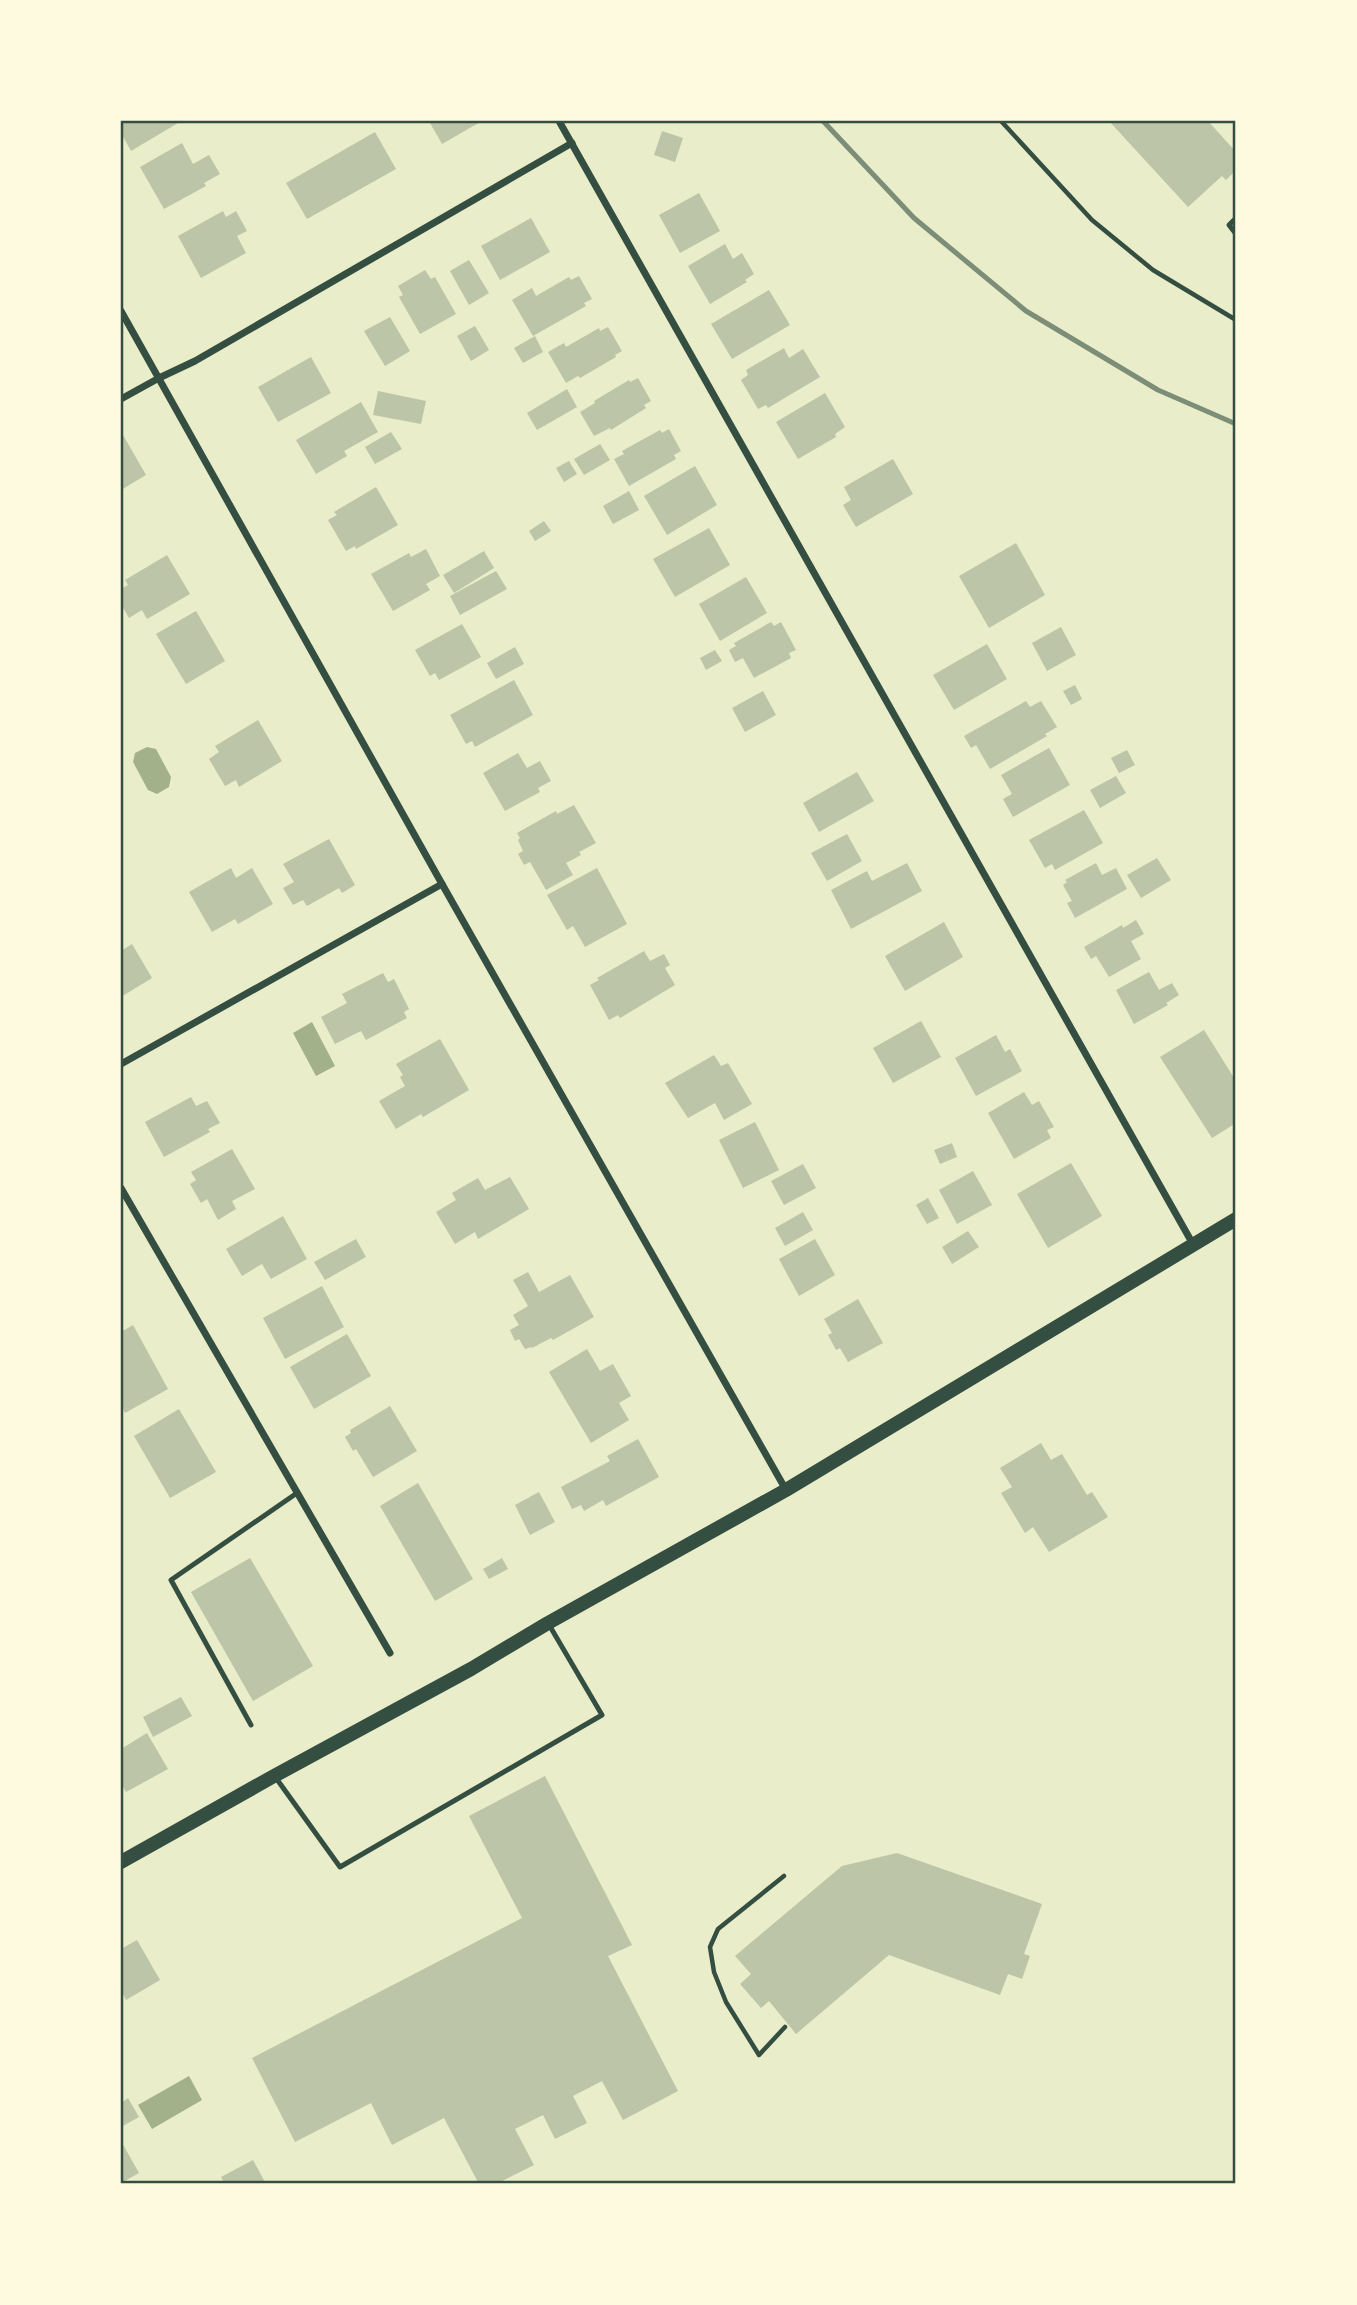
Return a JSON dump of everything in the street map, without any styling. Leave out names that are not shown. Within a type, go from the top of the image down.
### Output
[{"type":"main road","points":[[121,1862],[471,1669],[786,1490],[1236,1219]]},
{"type":"street","points":[[559,121],[1194,1246]]},
{"type":"street","points":[[121,399],[195,361],[572,144]]},
{"type":"street","points":[[121,311],[786,1490]]},
{"type":"street","points":[[121,1064],[442,884]]},
{"type":"street","points":[[121,1188],[390,1653]]},
{"type":"lane","points":[[1236,218],[1229,225],[1236,234]]},
{"type":"lane","points":[[251,1725],[171,1580],[297,1493]]},
{"type":"lane","points":[[274,1776],[340,1867],[602,1715],[548,1623]]},
{"type":"path","points":[[1001,121],[1092,220],[1153,270],[1236,320]]},
{"type":"path","points":[[784,1875],[718,1929],[710,1947],[714,1972],[726,2001],[759,2056],[785,2027]]},
{"type":"shaded area","points":[[147,747],[156,749],[171,777],[169,787],[157,794],[148,790],[133,762],[135,753]]},
{"type":"shaded area","points":[[312,1022],[335,1066],[316,1076],[293,1033]]},
{"type":"shaded area","points":[[189,2076],[202,2100],[152,2129],[138,2105]]},
{"type":"building","points":[[121,121],[178,123],[131,151],[121,133]]},
{"type":"building","points":[[429,121],[482,121],[442,144]]},
{"type":"building","points":[[1109,121],[1208,121],[1236,152],[1236,170],[1226,180],[1222,176],[1188,207]]},
{"type":"building","points":[[662,131],[683,138],[675,162],[654,155]]},
{"type":"building","points":[[375,132],[396,169],[307,219],[286,183]]},
{"type":"building","points":[[182,143],[193,164],[209,155],[220,174],[204,183],[206,186],[164,209],[140,167]]},
{"type":"building","points":[[699,193],[720,231],[680,253],[659,215]]},
{"type":"building","points":[[223,211],[226,217],[236,211],[247,231],[237,236],[246,253],[201,278],[178,236]]},
{"type":"building","points":[[531,218],[550,252],[500,280],[481,246]]},
{"type":"building","points":[[725,244],[733,259],[742,253],[754,274],[745,280],[747,282],[710,304],[688,266]]},
{"type":"building","points":[[469,260],[489,293],[469,305],[450,271]]},
{"type":"building","points":[[425,270],[431,279],[435,277],[456,314],[420,334],[399,297],[403,295],[398,286]]},
{"type":"building","points":[[579,276],[592,299],[584,303],[586,306],[533,336],[512,300],[532,288],[536,296],[569,277],[571,280]]},
{"type":"building","points":[[769,290],[790,325],[732,359],[711,324]]},
{"type":"building","points":[[390,317],[410,351],[385,366],[364,331]]},
{"type":"building","points":[[475,326],[489,350],[471,361],[457,336]]},
{"type":"building","points":[[608,327],[622,351],[580,378],[578,376],[566,383],[548,352],[564,343],[566,347],[599,328],[600,331]]},
{"type":"building","points":[[535,336],[543,352],[523,363],[514,348]]},
{"type":"building","points":[[784,348],[789,358],[803,349],[820,377],[768,408],[766,405],[758,409],[741,380],[748,375],[746,370]]},
{"type":"building","points":[[311,357],[331,393],[278,422],[258,387]]},
{"type":"building","points":[[638,378],[651,401],[644,405],[646,408],[611,430],[610,428],[594,436],[580,412],[629,380],[630,382]]},
{"type":"building","points":[[567,389],[577,407],[537,430],[527,413]]},
{"type":"building","points":[[378,391],[426,401],[421,424],[373,415]]},
{"type":"building","points":[[825,393],[845,427],[835,434],[836,437],[798,459],[776,422]]},
{"type":"building","points":[[361,402],[378,432],[344,451],[347,456],[316,474],[296,440]]},
{"type":"building","points":[[669,429],[681,451],[674,455],[676,459],[629,486],[614,459],[624,454],[622,451],[660,430],[662,433]]},
{"type":"building","points":[[391,432],[402,449],[375,464],[365,447]]},
{"type":"building","points":[[123,435],[146,475],[121,490],[121,437]]},
{"type":"building","points":[[600,444],[610,460],[584,475],[574,459]]},
{"type":"building","points":[[893,459],[913,494],[856,527],[843,505],[851,500],[844,487]]},
{"type":"building","points":[[569,461],[577,474],[564,482],[556,468]]},
{"type":"building","points":[[695,466],[717,505],[667,535],[644,496]]},
{"type":"building","points":[[376,487],[398,525],[356,549],[355,546],[346,551],[328,520],[337,515],[334,512]]},
{"type":"building","points":[[629,491],[639,510],[613,524],[603,506]]},
{"type":"building","points":[[544,521],[551,531],[535,541],[529,531]]},
{"type":"building","points":[[709,528],[730,565],[675,597],[653,559]]},
{"type":"building","points":[[1016,543],[1045,595],[989,628],[959,576]]},
{"type":"building","points":[[426,549],[440,576],[426,584],[430,590],[393,611],[371,574],[409,553],[411,557]]},
{"type":"building","points":[[484,551],[494,568],[454,593],[443,575]]},
{"type":"building","points":[[167,555],[190,594],[147,619],[142,610],[129,618],[121,604],[121,589],[128,585],[125,580]]},
{"type":"building","points":[[496,571],[507,589],[460,615],[450,596]]},
{"type":"building","points":[[746,577],[767,613],[720,641],[699,604]]},
{"type":"building","points":[[196,611],[225,661],[186,684],[156,634]]},
{"type":"building","points":[[771,622],[774,626],[781,622],[796,650],[789,653],[791,658],[754,678],[743,658],[735,662],[729,650],[736,646],[734,643]]},
{"type":"building","points":[[462,624],[481,657],[439,680],[435,673],[430,676],[415,650]]},
{"type":"building","points":[[1061,627],[1076,655],[1047,671],[1032,643]]},
{"type":"building","points":[[987,644],[1007,679],[954,710],[933,675]]},
{"type":"building","points":[[515,647],[524,664],[496,679],[487,663]]},
{"type":"building","points":[[715,650],[722,661],[706,670],[700,658]]},
{"type":"building","points":[[514,680],[533,715],[475,747],[472,741],[466,744],[450,715]]},
{"type":"building","points":[[1075,685],[1082,699],[1071,705],[1063,691]]},
{"type":"building","points":[[763,691],[776,715],[745,732],[732,708]]},
{"type":"building","points":[[1026,701],[1030,707],[1041,701],[1057,727],[1045,734],[1047,736],[990,769],[976,745],[971,748],[964,736]]},
{"type":"building","points":[[258,720],[282,761],[239,787],[236,780],[225,786],[209,759],[219,752],[215,746]]},
{"type":"building","points":[[1049,748],[1070,785],[1013,817],[1003,799],[1012,794],[1001,775]]},
{"type":"building","points":[[1127,750],[1135,765],[1119,773],[1111,758]]},
{"type":"building","points":[[518,753],[527,768],[540,761],[551,781],[538,788],[540,792],[505,811],[483,773]]},
{"type":"building","points":[[857,772],[874,801],[819,832],[803,803]]},
{"type":"building","points":[[1116,776],[1126,793],[1100,808],[1090,790]]},
{"type":"building","points":[[574,805],[596,843],[566,863],[573,875],[546,890],[530,862],[524,865],[518,854],[523,851],[517,833],[556,811],[557,814]]},
{"type":"building","points":[[1084,810],[1103,843],[1055,870],[1052,864],[1045,868],[1029,840]]},
{"type":"building","points":[[847,834],[862,861],[827,881],[811,853]]},
{"type":"building","points":[[329,839],[355,885],[342,893],[339,888],[307,906],[303,900],[293,905],[283,888],[294,882],[283,864]]},
{"type":"building","points":[[1157,858],[1171,880],[1141,898],[1127,875]]},
{"type":"building","points":[[907,863],[922,891],[851,929],[831,890],[867,871],[872,881]]},
{"type":"building","points":[[1096,863],[1102,875],[1116,868],[1127,889],[1075,918],[1067,903],[1072,901],[1063,885],[1067,882],[1065,880]]},
{"type":"building","points":[[231,868],[236,878],[252,868],[273,904],[238,924],[235,919],[212,932],[189,892]]},
{"type":"building","points":[[597,868],[627,924],[585,947],[573,926],[567,930],[547,895]]},
{"type":"building","points":[[1136,920],[1144,934],[1131,941],[1141,959],[1109,977],[1096,956],[1091,959],[1084,947]]},
{"type":"building","points":[[944,922],[963,957],[905,991],[885,956]]},
{"type":"building","points":[[132,944],[152,978],[121,997],[121,951]]},
{"type":"building","points":[[644,951],[650,961],[664,954],[670,965],[665,968],[675,985],[620,1018],[618,1015],[609,1020],[590,985],[599,980],[597,978]]},
{"type":"building","points":[[1149,972],[1159,990],[1172,983],[1179,995],[1166,1003],[1168,1005],[1134,1024],[1116,990]]},
{"type":"building","points":[[383,973],[388,982],[394,979],[409,1009],[404,1012],[407,1018],[366,1040],[361,1031],[335,1044],[321,1017],[347,1003],[342,994]]},
{"type":"building","points":[[921,1021],[941,1057],[893,1083],[873,1048]]},
{"type":"building","points":[[1204,1030],[1236,1081],[1236,1123],[1212,1138],[1160,1057]]},
{"type":"building","points":[[996,1035],[1005,1052],[1010,1049],[1022,1071],[976,1096],[955,1058]]},
{"type":"building","points":[[440,1039],[469,1090],[423,1117],[421,1114],[396,1129],[379,1101],[405,1086],[400,1077],[403,1075],[396,1064]]},
{"type":"building","points":[[714,1055],[721,1066],[728,1063],[752,1104],[724,1120],[715,1103],[688,1118],[665,1083]]},
{"type":"building","points":[[1024,1092],[1032,1105],[1039,1101],[1054,1127],[1047,1130],[1051,1138],[1014,1159],[988,1113]]},
{"type":"building","points":[[191,1097],[196,1106],[207,1101],[220,1123],[208,1129],[210,1132],[164,1157],[145,1122]]},
{"type":"building","points":[[755,1122],[779,1170],[743,1188],[719,1140]]},
{"type":"building","points":[[952,1143],[957,1157],[940,1164],[934,1150]]},
{"type":"building","points":[[232,1149],[255,1189],[232,1201],[236,1209],[218,1220],[207,1199],[201,1203],[190,1184],[196,1180],[191,1172]]},
{"type":"building","points":[[1071,1163],[1102,1216],[1048,1248],[1017,1194]]},
{"type":"building","points":[[803,1164],[816,1188],[784,1205],[771,1181]]},
{"type":"building","points":[[973,1171],[992,1205],[957,1224],[939,1190]]},
{"type":"building","points":[[510,1177],[529,1209],[478,1239],[475,1232],[455,1244],[436,1212],[456,1200],[452,1193],[478,1178],[485,1190]]},
{"type":"building","points":[[928,1198],[939,1218],[927,1224],[916,1205]]},
{"type":"building","points":[[803,1212],[813,1230],[785,1246],[775,1228]]},
{"type":"building","points":[[283,1216],[307,1259],[271,1279],[262,1264],[242,1276],[226,1249]]},
{"type":"building","points":[[968,1231],[979,1247],[952,1264],[942,1247]]},
{"type":"building","points":[[356,1239],[366,1257],[325,1280],[314,1262]]},
{"type":"building","points":[[815,1239],[835,1275],[799,1296],[779,1259]]},
{"type":"building","points":[[528,1272],[539,1292],[570,1275],[594,1317],[553,1340],[551,1338],[525,1349],[519,1339],[515,1341],[510,1330],[519,1325],[513,1315],[528,1306],[513,1280]]},
{"type":"building","points":[[322,1286],[344,1327],[285,1359],[263,1318]]},
{"type":"building","points":[[858,1299],[883,1343],[848,1362],[840,1348],[836,1350],[828,1335],[832,1333],[824,1319]]},
{"type":"building","points":[[133,1325],[168,1389],[125,1413],[121,1404],[121,1332]]},
{"type":"building","points":[[347,1334],[371,1376],[314,1409],[290,1367]]},
{"type":"building","points":[[587,1349],[600,1371],[613,1364],[631,1396],[619,1403],[629,1420],[591,1443],[549,1372]]},
{"type":"building","points":[[390,1406],[417,1451],[373,1477],[356,1449],[353,1451],[345,1437],[351,1433],[350,1430]]},
{"type":"building","points":[[179,1409],[216,1472],[170,1498],[134,1436]]},
{"type":"building","points":[[638,1439],[659,1477],[606,1506],[603,1500],[584,1511],[581,1505],[572,1509],[561,1487],[610,1461],[607,1456]]},
{"type":"building","points":[[1041,1443],[1051,1460],[1062,1454],[1087,1495],[1092,1492],[1108,1517],[1049,1552],[1033,1527],[1025,1533],[1001,1493],[1012,1487],[1000,1468]]},
{"type":"building","points":[[418,1483],[473,1579],[435,1601],[380,1506]]},
{"type":"building","points":[[539,1492],[555,1522],[530,1535],[515,1505]]},
{"type":"building","points":[[250,1558],[313,1666],[253,1701],[191,1592]]},
{"type":"building","points":[[502,1558],[508,1569],[489,1579],[483,1569]]},
{"type":"building","points":[[181,1697],[192,1716],[153,1737],[143,1717]]},
{"type":"building","points":[[147,1733],[168,1769],[126,1792],[121,1783],[121,1749]]},
{"type":"building","points":[[545,1776],[632,1945],[608,1956],[678,2091],[623,2120],[602,2081],[573,2096],[587,2123],[555,2139],[543,2115],[515,2129],[534,2165],[496,2184],[479,2184],[444,2118],[392,2145],[371,2103],[295,2142],[252,2058],[522,1918],[469,1816]]},
{"type":"building","points":[[897,1853],[1042,1904],[1024,1954],[1030,1956],[1022,1979],[1008,1974],[1000,1995],[889,1955],[796,2034],[769,2001],[761,2008],[740,1984],[751,1974],[735,1956],[842,1866]]},
{"type":"building","points":[[137,1940],[160,1980],[126,2000],[121,1990],[121,1949]]},
{"type":"building","points":[[128,2098],[139,2117],[121,2127],[121,2103]]},
{"type":"building","points":[[121,2141],[139,2173],[121,2183]]},
{"type":"building","points":[[253,2160],[266,2184],[225,2184],[221,2177]]},
{"type":"railway","points":[[823,121],[914,218],[1026,311],[1158,390],[1236,424]]}]
